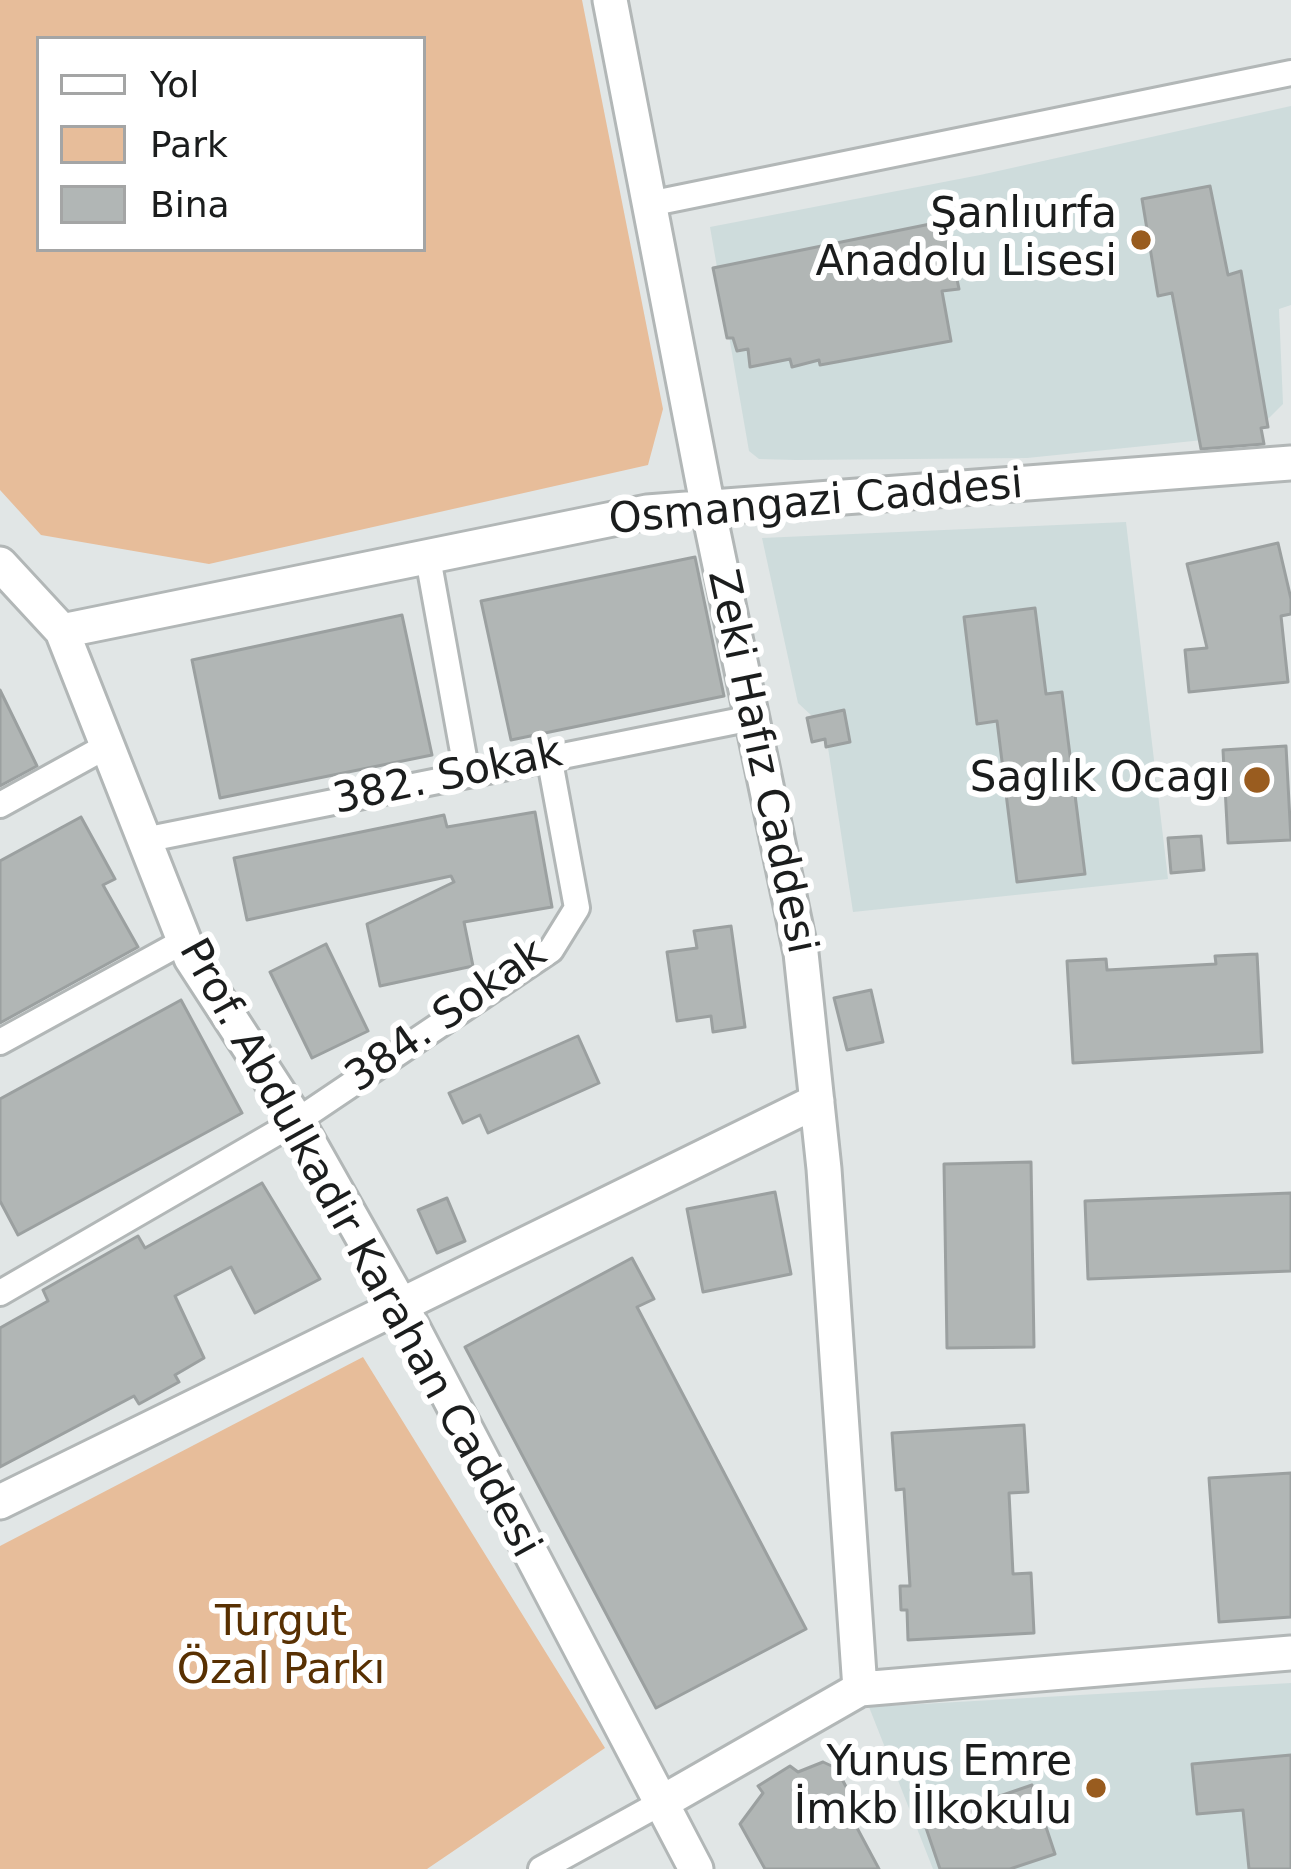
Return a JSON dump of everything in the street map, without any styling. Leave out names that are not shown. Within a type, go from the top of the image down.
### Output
[{"type":"street","name":"Zeki Hafız Caddesi","points":[[610,0],[708,508],[801,953],[817,1101],[860,1690]]},
{"type":"street","points":[[649,204],[1291,73]]},
{"type":"street","name":"Osmangazi Caddesi","points":[[62,631],[647,512],[1291,463]]},
{"type":"street","points":[[428,558],[467,774]]},
{"type":"street","name":"Prof. Abdulkadir Karahan Caddesi","points":[[5,578],[62,631],[191,958],[297,1121],[402,1307],[695,1869]]},
{"type":"street","name":"382. Sokak","points":[[144,840],[752,718]]},
{"type":"street","points":[[0,805],[107,746]]},
{"type":"street","name":"384. Sokak","points":[[0,1293],[297,1121],[551,950],[578,908],[549,756]]},
{"type":"street","points":[[0,1042],[184,941]]},
{"type":"street","points":[[0,1502],[817,1101]]},
{"type":"street","points":[[541,1869],[860,1690],[1291,1653]]},
{"type":"shaded area","points":[[1291,106],[1291,305],[1279,309],[1283,404],[1252,435],[1027,458],[796,460],[759,459],[749,451],[710,227],[980,175]]},
{"type":"shaded area","points":[[1126,522],[1168,879],[853,912],[825,728],[798,703],[762,538]]},
{"type":"shaded area","name":"Yunus Emre İmkb İlkokulu","points":[[1291,1683],[1291,1869],[933,1869],[869,1707]]},
{"type":"green space","points":[[0,0],[582,0],[663,409],[648,465],[209,564],[41,535],[0,490]]},
{"type":"green space","name":"Turgut Özal Parkı","points":[[363,1357],[605,1748],[427,1869],[0,1869],[0,1546]]},
{"type":"building","points":[[1210,186],[1228,275],[1241,271],[1268,427],[1261,428],[1264,444],[1201,449],[1172,293],[1158,296],[1142,199]]},
{"type":"building","points":[[945,221],[959,289],[942,291],[951,341],[820,365],[819,360],[792,367],[790,359],[750,367],[748,349],[737,351],[733,338],[727,338],[713,268]]},
{"type":"building","points":[[1278,543],[1291,599],[1291,614],[1281,616],[1288,682],[1189,692],[1185,650],[1207,648],[1187,564]]},
{"type":"building","points":[[695,557],[724,696],[511,740],[481,601]]},
{"type":"building","points":[[1035,608],[1046,694],[1062,692],[1085,874],[1017,882],[997,721],[977,724],[964,617]]},
{"type":"building","points":[[402,615],[432,755],[220,798],[192,660]]},
{"type":"building","points":[[0,690],[37,766],[0,786]]},
{"type":"building","points":[[844,710],[850,742],[826,747],[825,739],[812,742],[807,718]]},
{"type":"building","points":[[1286,746],[1291,840],[1228,843],[1223,750]]},
{"type":"building","points":[[535,812],[552,907],[464,922],[473,966],[380,986],[367,924],[454,882],[451,876],[247,920],[234,858],[444,815],[447,827]]},
{"type":"building","points":[[81,817],[115,879],[103,885],[138,947],[0,1023],[0,861]]},
{"type":"building","points":[[1201,836],[1204,870],[1171,873],[1168,838]]},
{"type":"building","points":[[731,926],[745,1027],[713,1032],[711,1016],[677,1021],[667,952],[697,948],[694,931]]},
{"type":"building","points":[[326,944],[368,1031],[312,1058],[270,972]]},
{"type":"building","points":[[1257,954],[1262,1052],[1073,1063],[1067,961],[1106,959],[1107,970],[1216,964],[1215,956]]},
{"type":"building","points":[[871,990],[883,1042],[847,1050],[834,998]]},
{"type":"building","points":[[181,1000],[242,1113],[18,1235],[0,1201],[0,1099]]},
{"type":"building","points":[[578,1036],[599,1083],[488,1133],[480,1115],[463,1123],[449,1093]]},
{"type":"building","points":[[1031,1162],[1034,1347],[947,1348],[944,1164]]},
{"type":"building","points":[[262,1183],[320,1279],[255,1313],[231,1267],[175,1296],[204,1358],[175,1375],[179,1382],[139,1404],[134,1396],[0,1467],[0,1328],[48,1301],[43,1290],[138,1236],[145,1248]]},
{"type":"building","points":[[775,1192],[791,1274],[703,1292],[687,1209]]},
{"type":"building","points":[[1291,1193],[1291,1271],[1088,1279],[1085,1201]]},
{"type":"building","points":[[447,1198],[465,1241],[437,1253],[418,1210]]},
{"type":"building","points":[[632,1258],[654,1299],[637,1307],[806,1629],[656,1708],[465,1347]]},
{"type":"building","points":[[1024,1425],[1028,1492],[1009,1493],[1013,1574],[1031,1573],[1034,1633],[908,1640],[900,1586],[910,1586],[904,1489],[896,1490],[892,1433]]},
{"type":"building","points":[[1291,1473],[1291,1617],[1219,1622],[1209,1478]]},
{"type":"building","points":[[1291,1755],[1291,1869],[1249,1869],[1243,1810],[1197,1814],[1192,1764]]},
{"type":"building","points":[[823,1762],[836,1768],[857,1807],[848,1811],[879,1869],[765,1869],[740,1824],[763,1793],[758,1786],[790,1766],[798,1772]]},
{"type":"building","points":[[1032,1785],[1055,1854],[1010,1869],[940,1869],[924,1822]]},
{"type":"place","name":"Şanlıurfa Anadolu Lisesi","points":[[1141,240]]},
{"type":"place","name":"Saglık Ocagı","points":[[1257,780]]},
{"type":"place","name":"Yunus Emre İmkb İlkokulu","points":[[1096,1788]]}]
